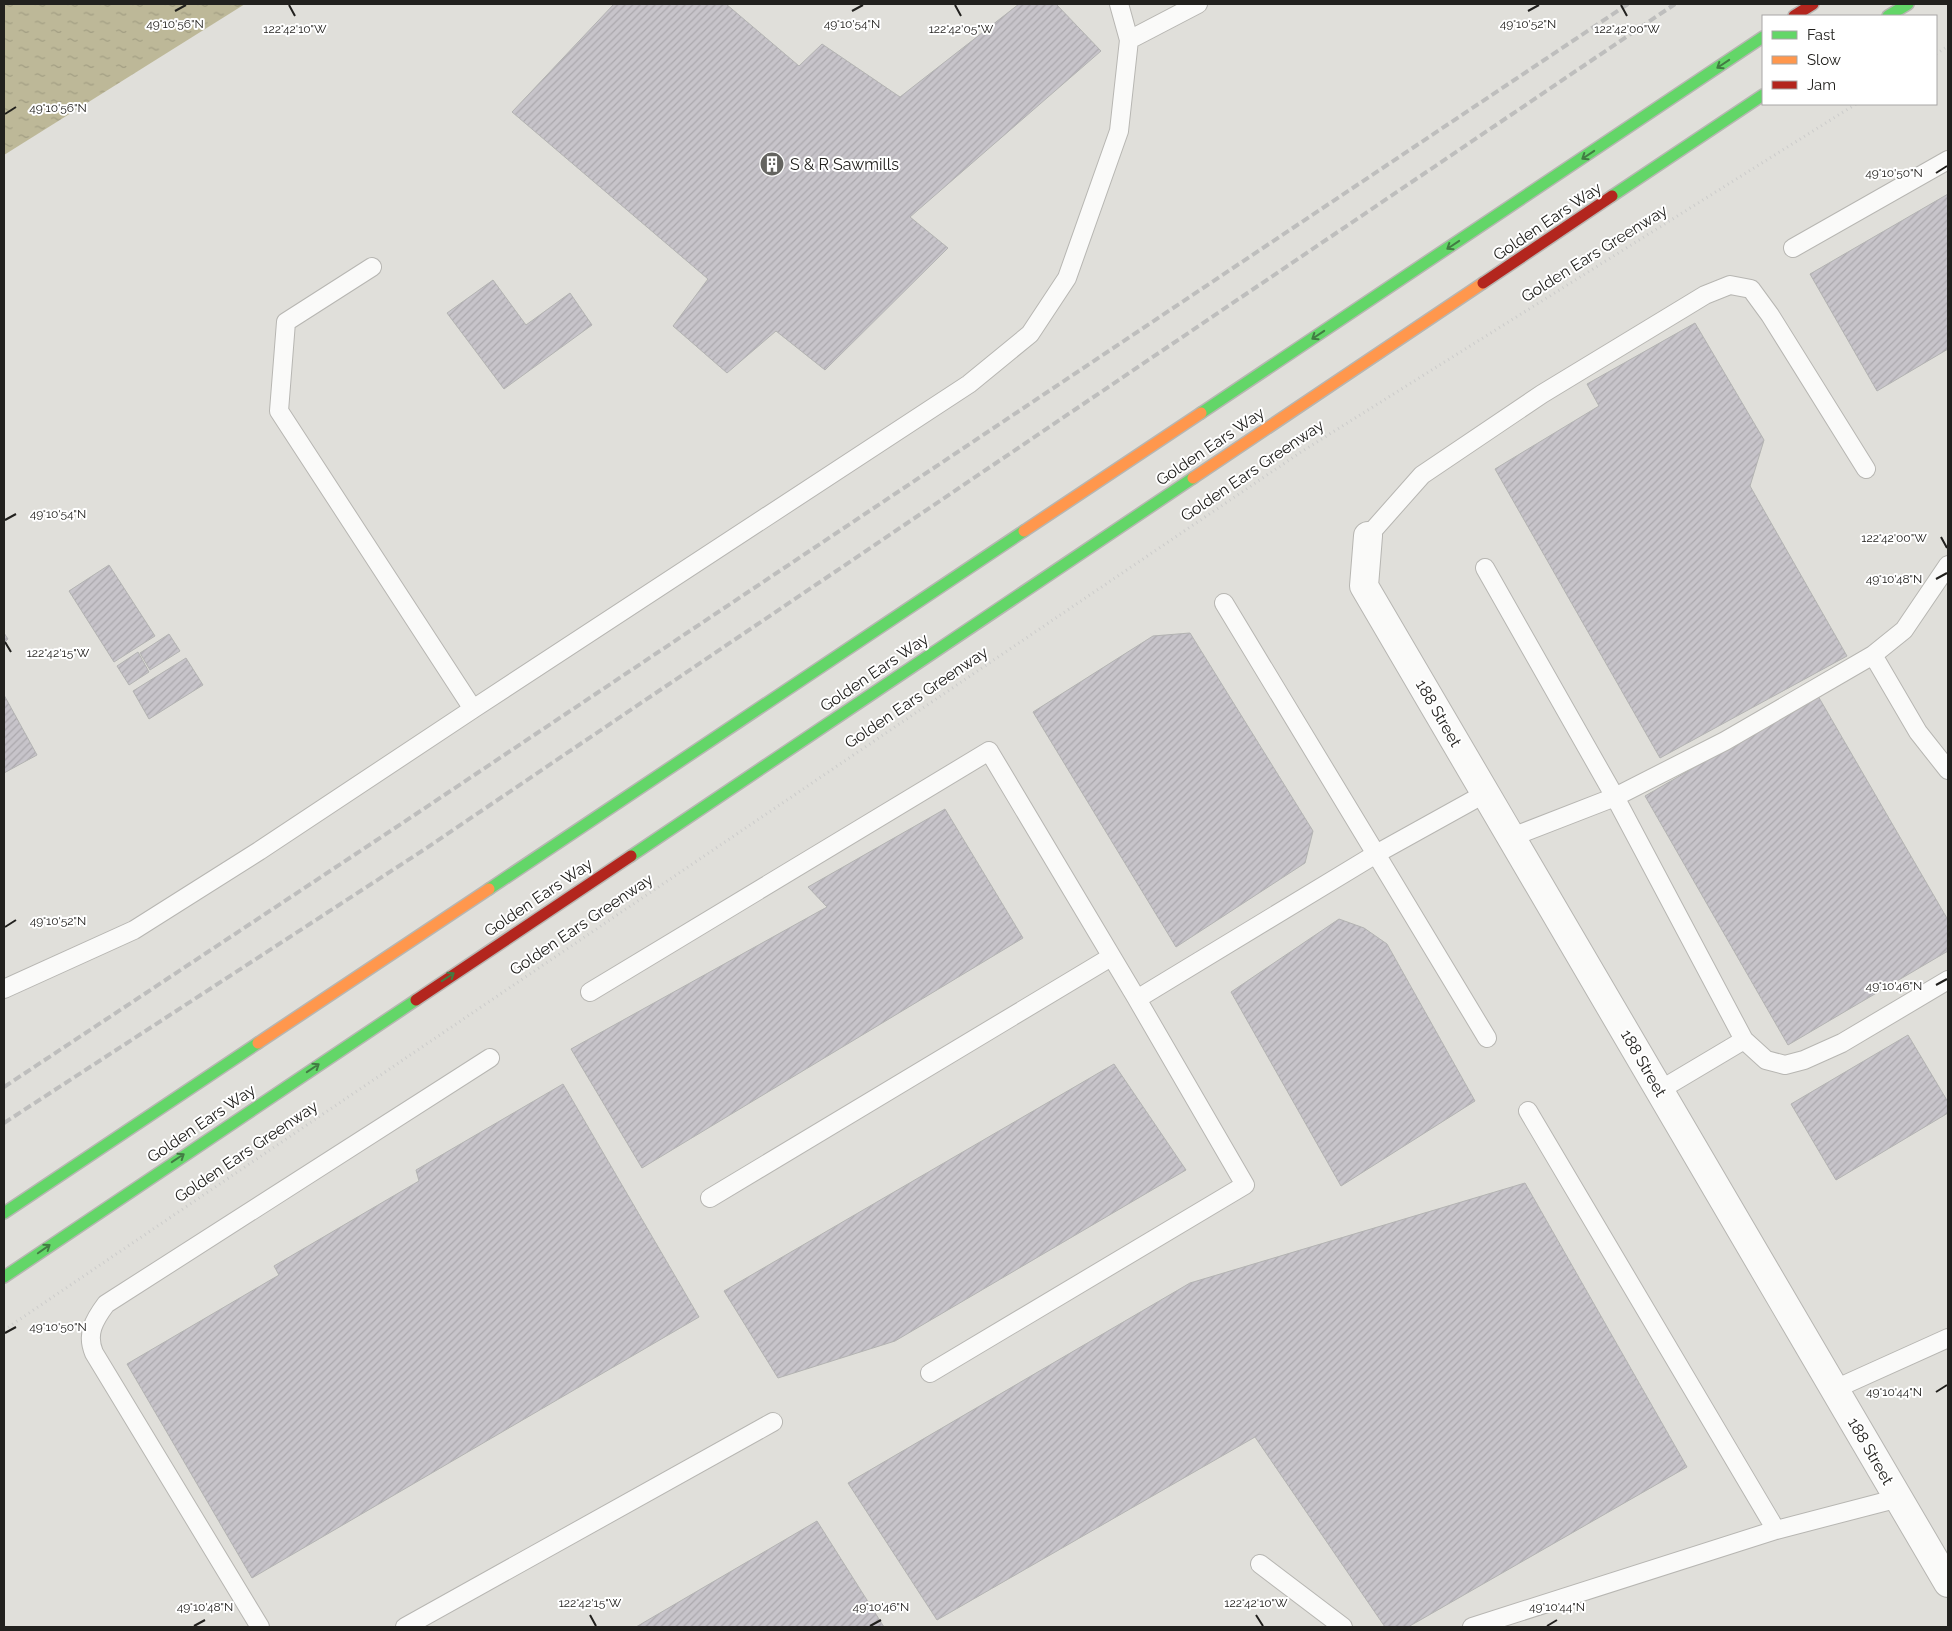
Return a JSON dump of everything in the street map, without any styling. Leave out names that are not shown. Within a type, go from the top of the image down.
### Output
[{"type":"main road","points":[[1796,15],[1813,4]]},
{"type":"main road","points":[[1890,15],[1908,4]]},
{"type":"main road","name":"Golden Ears Way","points":[[4,1213],[1762,38]]},
{"type":"main road","name":"Golden Ears Way","points":[[4,1277],[78,1225],[1762,96]]},
{"type":"street","name":"188 Street","points":[[1368,536],[1364,586],[1948,1583]]},
{"type":"lane","points":[[4,989],[134,930],[259,851],[969,384],[1030,334],[1067,278],[1092,211],[1118,131],[1129,40],[1119,4]]},
{"type":"lane","points":[[1129,40],[1198,4]]},
{"type":"lane","points":[[1793,248],[1948,160]]},
{"type":"lane","points":[[372,267],[286,322],[279,411],[473,709]]},
{"type":"lane","points":[[1368,536],[1422,475],[1542,394],[1705,295],[1730,284],[1751,289],[1770,314],[1866,469]]},
{"type":"lane","points":[[1512,837],[1615,797],[1725,741],[1873,655],[1904,630],[1948,565]]},
{"type":"lane","points":[[1485,568],[1615,797],[1744,1040],[1766,1060],[1785,1065],[1804,1060],[1842,1043],[1948,980]]},
{"type":"lane","points":[[1224,603],[1487,1038]]},
{"type":"lane","points":[[1873,655],[1918,732],[1948,770]]},
{"type":"lane","points":[[590,992],[989,751],[1245,1185],[930,1373]]},
{"type":"lane","points":[[1137,1000],[1376,854],[1486,793]]},
{"type":"lane","points":[[710,1198],[1110,958]]},
{"type":"lane","points":[[1660,1090],[1744,1040]]},
{"type":"lane","points":[[260,1627],[94,1353],[90,1342],[95,1318],[106,1304],[490,1058]]},
{"type":"lane","points":[[1528,1111],[1776,1530]]},
{"type":"lane","points":[[1835,1389],[1948,1338]]},
{"type":"lane","points":[[405,1627],[773,1422]]},
{"type":"lane","points":[[1472,1627],[1776,1530],[1899,1498]]},
{"type":"lane","points":[[1260,1564],[1343,1627]]},
{"type":"path","points":[[1937,53],[1948,46]]},
{"type":"path","name":"Golden Ears Greenway","points":[[4,1330],[1301,452],[1854,105]]},
{"type":"water","points":[[4,4],[245,4],[4,155]]},
{"type":"building","name":"S & R Sawmills","points":[[614,4],[726,4],[799,66],[822,44],[900,97],[1019,4],[1056,4],[1101,51],[910,217],[948,248],[825,370],[776,331],[727,373],[673,326],[708,279],[512,112]]},
{"type":"building","points":[[1948,194],[1948,349],[1877,391],[1810,274]]},
{"type":"building","points":[[493,280],[526,325],[570,293],[592,325],[504,389],[447,313]]},
{"type":"building","points":[[1695,323],[1764,440],[1750,486],[1847,656],[1660,758],[1495,469],[1599,406],[1587,384]]},
{"type":"building","points":[[109,565],[155,636],[114,662],[69,591]]},
{"type":"building","points":[[4,633],[8,639],[4,643]]},
{"type":"building","points":[[1190,633],[1313,831],[1305,863],[1176,947],[1033,712],[1153,636]]},
{"type":"building","points":[[169,634],[180,651],[150,670],[140,653]]},
{"type":"building","points":[[138,652],[149,672],[129,685],[117,666]]},
{"type":"building","points":[[186,658],[203,685],[149,719],[133,691]]},
{"type":"building","points":[[4,695],[37,755],[4,773]]},
{"type":"building","points":[[1818,696],[1948,920],[1948,951],[1788,1045],[1645,796]]},
{"type":"building","points":[[945,809],[1023,938],[642,1168],[571,1049],[827,907],[808,887]]},
{"type":"building","points":[[1339,919],[1364,928],[1387,944],[1475,1101],[1341,1186],[1231,992]]},
{"type":"building","points":[[1908,1035],[1948,1102],[1948,1113],[1836,1180],[1791,1104]]},
{"type":"building","points":[[1114,1064],[1186,1170],[895,1341],[778,1378],[724,1291]]},
{"type":"building","points":[[563,1084],[699,1317],[252,1578],[127,1364],[279,1275],[274,1266],[419,1181],[416,1170]]},
{"type":"building","points":[[1525,1183],[1687,1467],[1408,1627],[1385,1627],[1255,1437],[937,1620],[848,1483],[1190,1283]]},
{"type":"building","points":[[817,1521],[884,1627],[636,1627]]},
{"type":"railway","points":[[4,1087],[1628,4]]},
{"type":"railway","points":[[4,1123],[425,849],[1675,4]]},
{"type":"traffic: fast","points":[[1890,15],[1908,4]]},
{"type":"traffic: fast","points":[[1201,413],[1762,38]]},
{"type":"traffic: fast","points":[[1612,196],[1762,96]]},
{"type":"traffic: fast","points":[[631,856],[1193,478]]},
{"type":"traffic: fast","points":[[489,889],[1024,531]]},
{"type":"traffic: fast","points":[[4,1277],[416,1000]]},
{"type":"traffic: fast","points":[[4,1213],[258,1043]]},
{"type":"traffic: slow","points":[[1193,478],[1483,283]]},
{"type":"traffic: slow","points":[[1024,531],[1201,413]]},
{"type":"traffic: slow","points":[[258,1043],[489,889]]},
{"type":"traffic: jam","points":[[1796,15],[1813,4]]},
{"type":"traffic: jam","points":[[1483,283],[1612,196]]},
{"type":"traffic: jam","points":[[416,1000],[631,856]]},
{"type":"place","name":"S & R Sawmills","points":[[772,164]]}]
